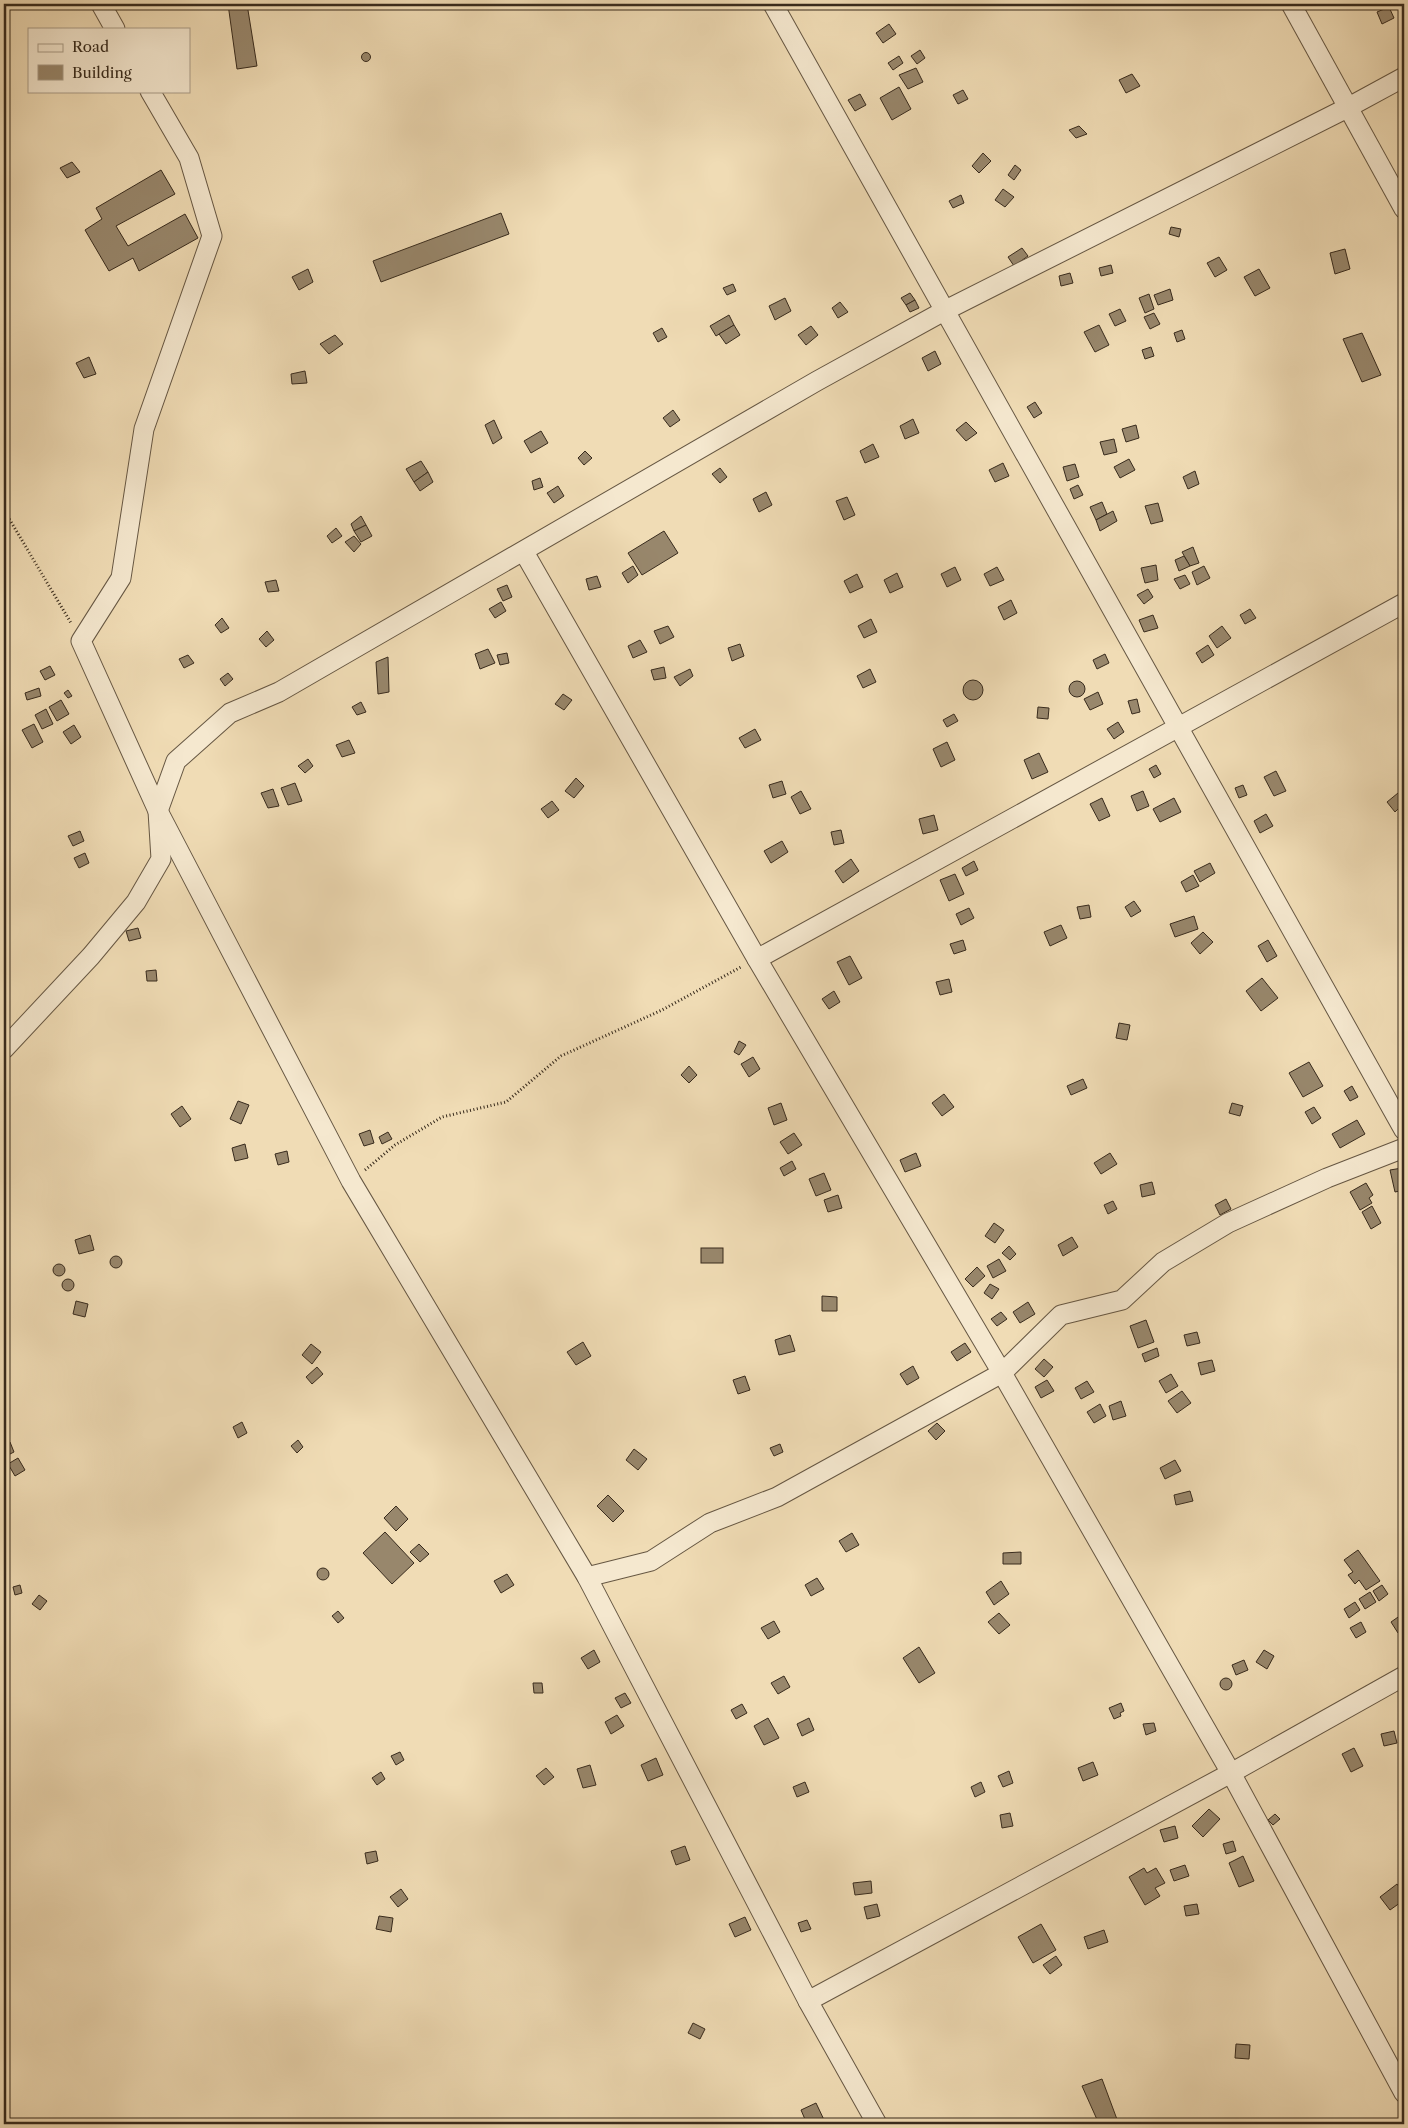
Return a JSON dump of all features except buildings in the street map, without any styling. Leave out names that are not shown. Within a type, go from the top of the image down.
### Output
[{"type":"street","points":[[100,4],[114,28]]},
{"type":"street","points":[[773,4],[1404,1130]]},
{"type":"street","points":[[1291,4],[1404,209]]},
{"type":"street","points":[[4,1049],[92,956],[136,902],[161,859],[158,811],[176,761],[230,713],[278,692],[524,552],[817,381],[944,310],[1347,108],[1404,77]]},
{"type":"street","points":[[151,92],[189,158],[212,236],[144,429],[122,578],[81,641],[158,811],[351,1181],[587,1578],[808,2000],[877,2124]]},
{"type":"street","points":[[524,552],[756,959],[1002,1373],[1231,1773],[1404,2093]]},
{"type":"street","points":[[756,959],[1404,603]]},
{"type":"street","points":[[587,1578],[652,1561],[710,1523],[777,1497],[1002,1373],[1061,1315],[1122,1300],[1163,1262],[1228,1223],[1327,1178],[1404,1148]]},
{"type":"street","points":[[808,2000],[1231,1773],[1404,1676]]},
{"type":"path","points":[[4,510],[81,641]]},
{"type":"path","points":[[351,1181],[395,1145],[442,1117],[506,1102],[561,1056],[662,1010],[756,959]]}]
